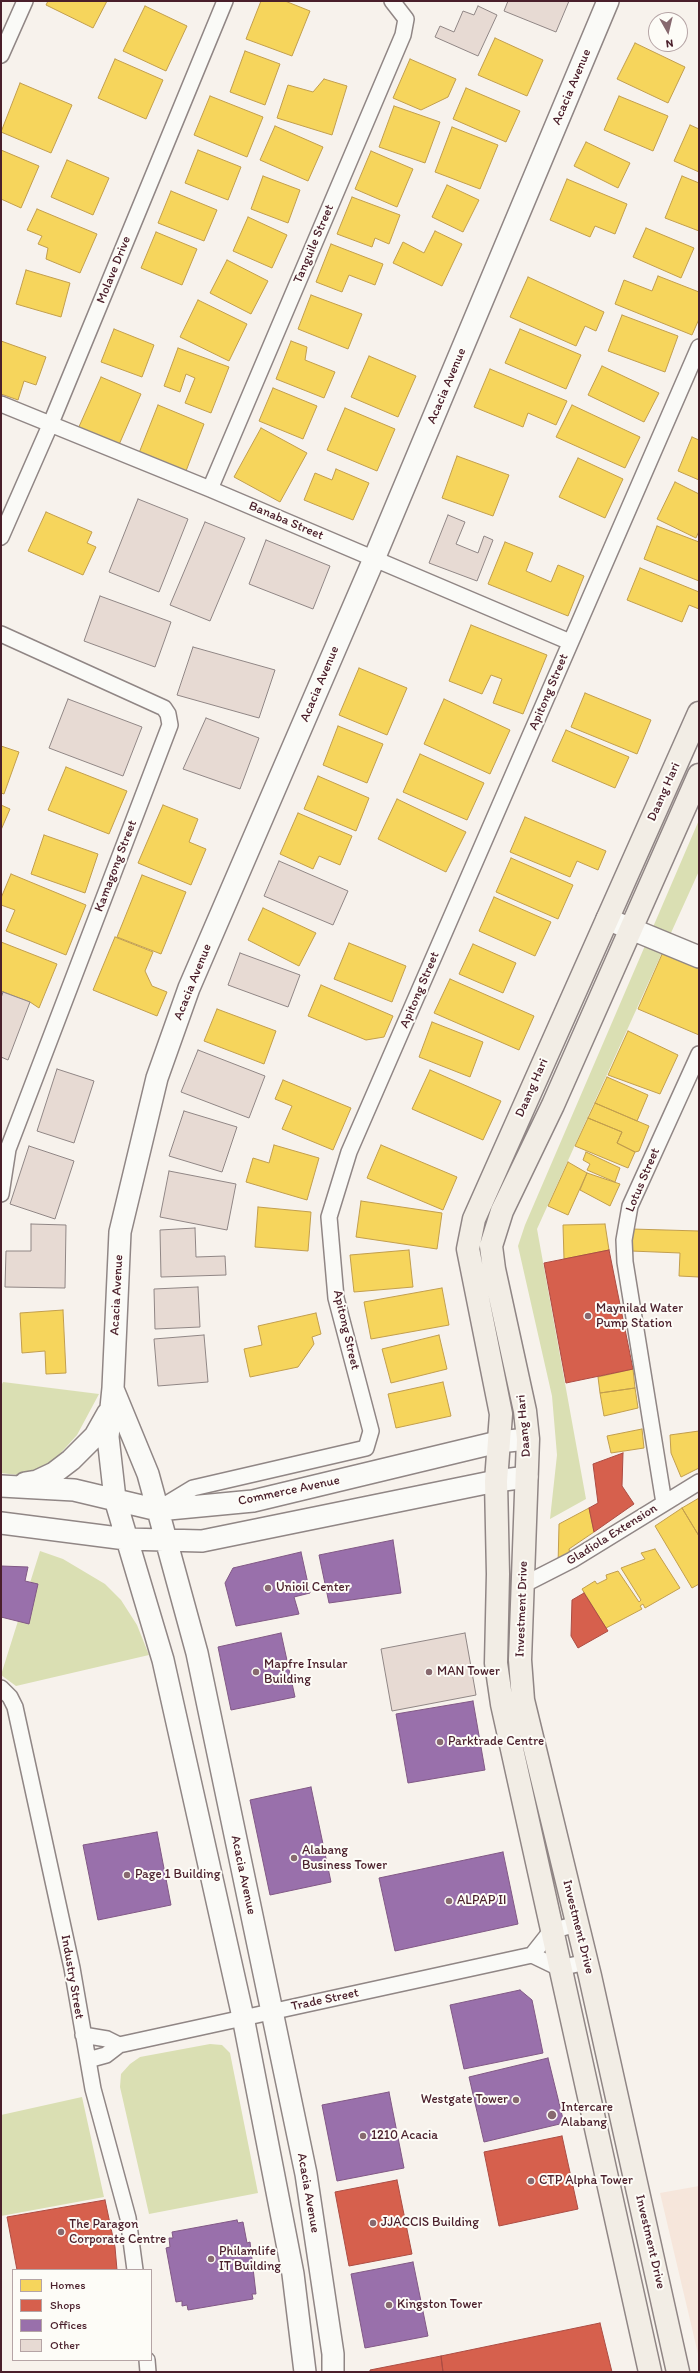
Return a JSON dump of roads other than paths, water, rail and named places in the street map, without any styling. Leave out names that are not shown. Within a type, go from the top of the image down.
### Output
[{"type":"main road","name":"Acacia Avenue","points":[[305,2372],[293,2274],[242,2018],[163,1660],[115,1498],[108,1437],[113,1388],[120,1232],[157,1078],[189,988],[374,558],[608,1]]},
{"type":"main road","name":"Daang Hari","points":[[496,1481],[501,1414],[471,1271],[468,1249],[474,1219],[699,714]]},
{"type":"main road","name":"Daang Hari","points":[[527,1477],[528,1439],[525,1411],[494,1269],[491,1246],[502,1211],[554,1105],[699,775]]},
{"type":"main road","points":[[607,919],[699,957]]},
{"type":"main road","name":"Acacia Avenue","points":[[113,1388],[148,1474],[197,1653],[270,2012],[306,2174],[333,2354],[334,2372]]},
{"type":"main road","points":[[6,1486],[37,1481],[54,1473],[71,1460],[94,1436],[111,1409]]},
{"type":"main road","name":"Commerce Avenue","points":[[6,1486],[74,1490],[115,1498],[158,1510],[254,1501],[498,1442],[528,1439]]},
{"type":"main road","points":[[1,1523],[126,1539],[202,1542],[298,1524],[496,1481],[527,1477]]},
{"type":"main road","name":"Investment Drive","points":[[527,1477],[520,1660],[523,1700],[587,1962],[678,2372]]},
{"type":"main road","name":"Investment Drive","points":[[496,1481],[498,1574],[496,1663],[502,1704],[559,1968],[650,2372]]},
{"type":"street","points":[[1,56],[25,1]]},
{"type":"street","name":"Molave Drive","points":[[1,537],[51,423],[225,1]]},
{"type":"street","name":"Tanguile Street","points":[[210,489],[403,35],[406,19],[392,1]]},
{"type":"street","name":"Apitong Street","points":[[158,1510],[193,1488],[366,1448],[371,1431],[336,1298],[329,1217],[348,1152],[699,347]]},
{"type":"street","name":"Banaba Street","points":[[1,404],[51,423],[210,489],[570,642]]},
{"type":"street","name":"Kamagong Street","points":[[1,634],[164,708],[168,714],[170,725],[8,1149],[1,1194]]},
{"type":"street","name":"Lotus Street","points":[[664,1503],[625,1262],[624,1240],[630,1206],[699,1054]]},
{"type":"street","name":"Gladiola Extension","points":[[523,1585],[572,1560],[699,1482]]},
{"type":"street","name":"Industry Street","points":[[1,1688],[10,1697],[15,1707],[72,1968],[82,2035],[93,2089],[128,2218],[135,2269]]},
{"type":"street","points":[[577,1924],[551,1931],[532,1955],[559,1968],[587,1962]]},
{"type":"street","name":"Trade Street","points":[[88,2060],[106,2055],[118,2045],[532,1955]]},
{"type":"street","points":[[82,2035],[107,2039],[118,2045]]},
{"type":"street","points":[[147,2361],[148,2372]]},
{"type":"place","name":"Maynilad Water Pump Station","points":[[588,1316]]},
{"type":"place","name":"Unioil Center","points":[[268,1588]]},
{"type":"place","name":"Mapfre Insular Building","points":[[256,1672]]},
{"type":"place","name":"MAN Tower","points":[[429,1672]]},
{"type":"place","name":"Parktrade Centre","points":[[440,1742]]},
{"type":"place","name":"Alabang Business Tower","points":[[294,1858]]},
{"type":"place","name":"Page 1 Building","points":[[127,1875]]},
{"type":"place","name":"ALPAP II","points":[[449,1901]]},
{"type":"place","name":"Westgate Tower","points":[[516,2100]]},
{"type":"place","name":"Intercare Alabang","points":[[552,2115]]},
{"type":"place","name":"1210 Acacia","points":[[363,2136]]},
{"type":"place","name":"CTP Alpha Tower","points":[[531,2181]]},
{"type":"place","name":"JJACCIS Building","points":[[373,2223]]},
{"type":"place","name":"The Paragon Corporate Centre","points":[[61,2232]]},
{"type":"place","name":"Philamlife IT Building","points":[[211,2259]]},
{"type":"place","name":"Kingston Tower","points":[[389,2305]]}]
